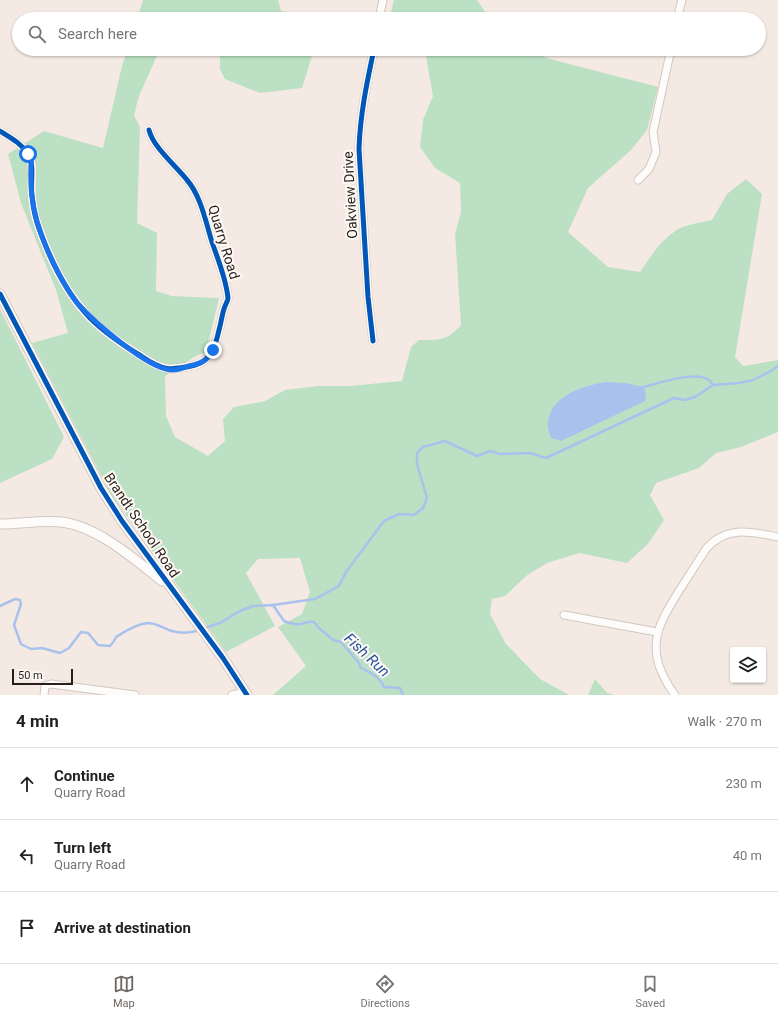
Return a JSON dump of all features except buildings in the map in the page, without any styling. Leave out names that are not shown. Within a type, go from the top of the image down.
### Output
[{"type":"street","points":[[380,12],[383,0]]},
{"type":"street","points":[[679,12],[682,0]]},
{"type":"street","name":"Oakview Drive","points":[[373,56],[362,113],[359,149],[368,297],[373,341]]},
{"type":"street","points":[[638,180],[649,169],[656,152],[653,132],[669,56]]},
{"type":"street","name":"Quarry Road","points":[[0,131],[15,140],[24,149],[31,160],[32,196],[39,229],[46,248],[77,303],[91,319],[119,342],[147,360],[160,367],[170,370],[199,364],[204,362],[210,355],[218,336],[224,309],[228,300],[224,276],[199,202],[189,182],[157,145],[150,135],[149,130]]},
{"type":"street","name":"Brandt School Road","points":[[0,294],[101,488],[122,521],[223,658],[247,694]]},
{"type":"street","points":[[0,524],[56,522],[85,529],[100,536],[135,560],[170,588]]},
{"type":"street","points":[[675,695],[662,674],[656,647],[658,632],[666,611],[712,542],[734,532],[746,531],[778,537]]},
{"type":"street","points":[[564,615],[658,632]]},
{"type":"street","points":[[44,695],[45,686],[51,684],[135,695]]},
{"type":"street","points":[[232,695],[247,694]]},
{"type":"green space","points":[[143,0],[278,0],[281,11],[284,12],[139,12]]},
{"type":"green space","points":[[394,0],[477,0],[485,12],[391,12]]},
{"type":"green space","points":[[126,56],[157,56],[139,96],[134,115],[140,127],[137,223],[157,233],[156,291],[172,296],[219,298],[206,352],[194,357],[165,376],[166,416],[175,437],[208,456],[225,441],[223,419],[234,407],[265,401],[285,390],[318,386],[349,386],[402,381],[411,347],[419,340],[447,337],[461,325],[455,234],[461,212],[460,183],[435,168],[420,147],[423,120],[433,96],[426,56],[542,56],[658,87],[647,130],[631,150],[588,188],[568,232],[608,267],[640,272],[659,245],[678,229],[687,225],[712,220],[727,194],[746,179],[762,194],[735,357],[743,366],[778,360],[778,432],[741,447],[716,453],[699,468],[656,483],[650,495],[664,520],[648,544],[627,563],[579,553],[547,563],[526,576],[505,596],[492,599],[490,614],[506,644],[540,679],[569,695],[273,695],[306,666],[278,627],[302,614],[310,592],[300,558],[258,559],[246,573],[275,626],[226,652],[111,494],[32,343],[68,333],[56,290],[21,203],[8,154],[44,131],[103,148]]},
{"type":"green space","points":[[220,56],[312,56],[302,88],[260,93],[225,79],[220,69]]},
{"type":"green space","points":[[0,309],[64,437],[52,459],[0,483]]},
{"type":"green space","points":[[595,679],[607,693],[614,695],[588,695]]},
{"type":"water","points":[[607,382],[625,383],[643,387],[646,393],[645,401],[561,441],[551,438],[548,428],[549,416],[553,407],[560,400],[568,394],[588,386]]},
{"type":"waterway","points":[[273,605],[315,599],[339,586],[346,572],[384,521],[399,514],[414,515],[423,508],[427,498],[417,464],[417,453],[423,447],[445,441],[477,456],[490,451],[500,454],[530,453],[546,458],[674,398],[685,400],[695,397],[713,385],[739,383],[753,380],[778,366]]},
{"type":"waterway","points":[[640,388],[694,376],[709,380],[713,385]]},
{"type":"waterway","name":"Fish Run","points":[[0,606],[15,599],[20,600],[21,604],[14,625],[21,644],[31,649],[42,648],[60,653],[69,648],[81,632],[88,633],[98,645],[110,646],[116,637],[123,632],[148,623],[179,633],[200,630]]},
{"type":"waterway","name":"Fish Run","points":[[205,628],[220,623],[238,612],[253,606],[273,605],[284,621],[297,624],[314,622],[333,640],[341,642],[359,663],[361,668],[377,677],[384,687],[400,688],[403,695]]},
{"type":"cycle path","points":[[372,56],[362,111],[359,149],[368,297],[373,341]]},
{"type":"cycle path","points":[[0,131],[19,144],[30,158],[32,169],[32,200],[37,223],[44,243],[60,277],[74,299],[90,318],[108,334],[155,365],[173,369],[201,363],[209,356],[216,341],[223,311],[228,298],[222,269],[196,194],[192,186],[160,150],[149,130]]},
{"type":"cycle path","points":[[0,294],[101,488],[122,521],[223,658],[247,695]]},
{"type":"route","points":[[28,154],[31,160],[32,196],[39,229],[46,248],[67,288],[77,303],[91,319],[119,342],[147,360],[160,367],[170,370],[180,369],[204,362],[213,350]]}]
